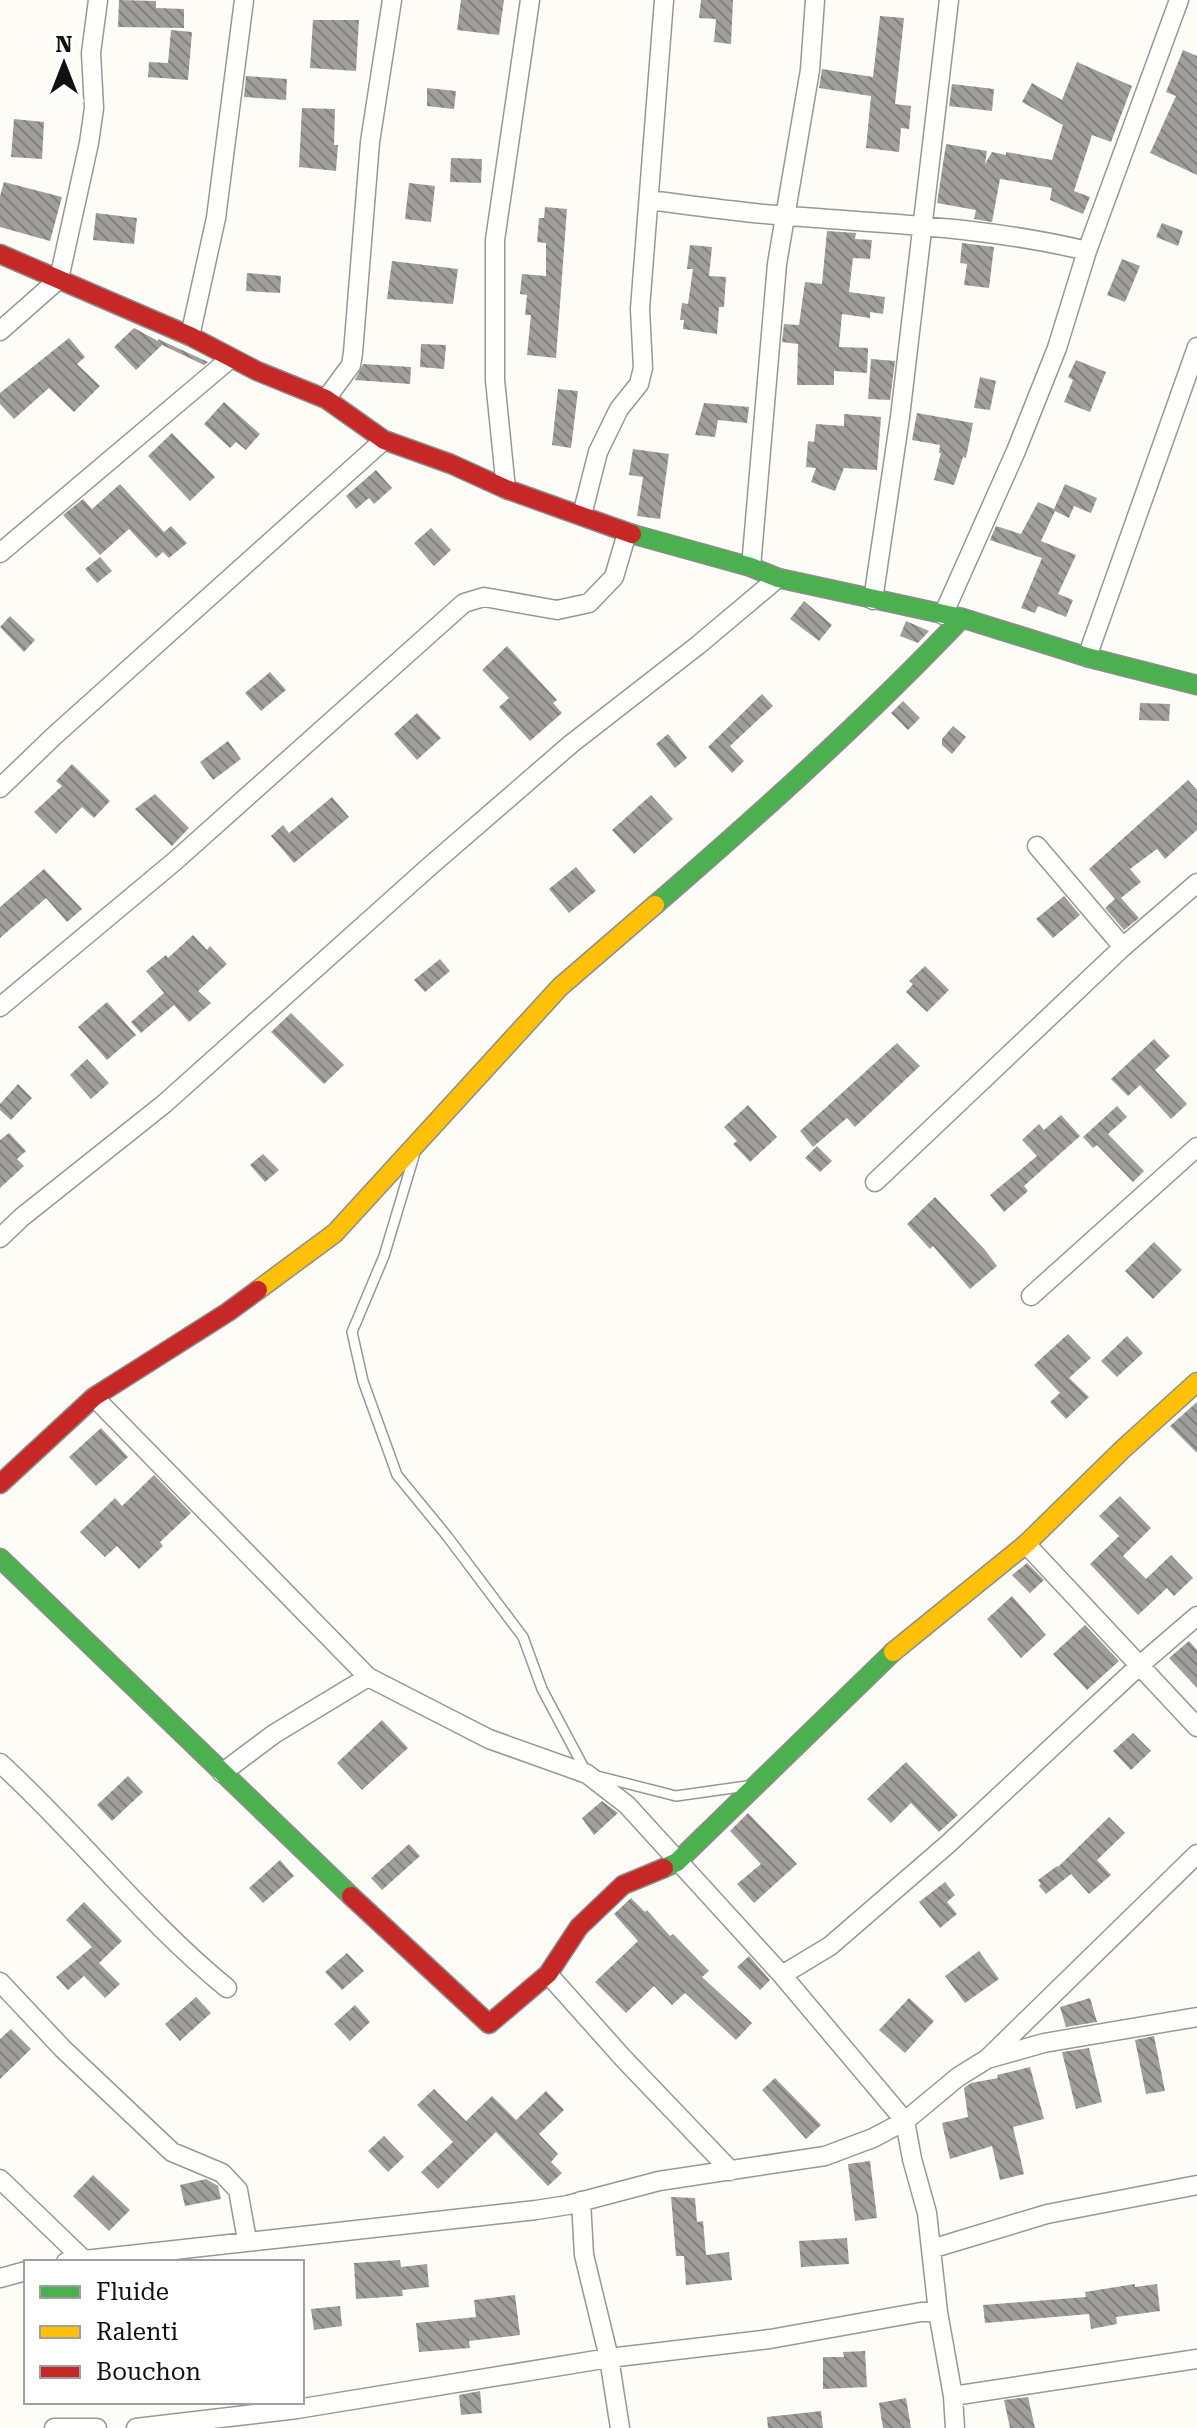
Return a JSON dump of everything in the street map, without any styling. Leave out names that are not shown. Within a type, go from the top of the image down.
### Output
[{"type":"street","points":[[0,331],[59,279],[94,108],[91,53],[98,0]]},
{"type":"street","points":[[190,336],[216,218],[244,0]]},
{"type":"street","points":[[326,399],[351,365],[353,353],[370,142],[392,0]]},
{"type":"street","points":[[506,489],[495,380],[495,240],[530,0]]},
{"type":"street","points":[[582,515],[598,452],[619,409],[639,384],[643,368],[640,309],[664,0]]},
{"type":"street","points":[[751,567],[777,264],[810,70],[815,0]]},
{"type":"street","points":[[873,600],[900,417],[949,0]]},
{"type":"street","points":[[943,615],[1057,348],[1087,251],[1179,0]]},
{"type":"street","points":[[649,200],[785,216],[971,229],[1035,238],[1087,251]]},
{"type":"street","points":[[0,254],[190,336],[257,371],[326,399],[384,440],[627,533],[751,567],[778,578],[962,618],[1087,657],[1197,685]]},
{"type":"street","points":[[1087,657],[1197,347]]},
{"type":"street","points":[[0,553],[231,358]]},
{"type":"street","points":[[0,788],[384,440]]},
{"type":"street","points":[[0,1007],[175,861],[464,603],[484,597],[557,610],[589,603],[614,577],[627,533]]},
{"type":"street","points":[[0,1238],[164,1104],[571,744],[778,578]]},
{"type":"street","points":[[0,1484],[94,1397],[228,1312],[335,1233],[560,987],[757,817],[898,685],[962,618]]},
{"type":"street","points":[[1037,846],[1123,947]]},
{"type":"street","points":[[875,1182],[1123,947],[1197,883]]},
{"type":"street","points":[[1031,1296],[1197,1147]]},
{"type":"street","points":[[0,1558],[222,1773],[489,2024],[548,1974],[579,1927],[623,1885],[677,1862],[882,1661],[1026,1544],[1197,1382]]},
{"type":"street","points":[[94,1397],[368,1677],[489,1739],[587,1774],[627,1805],[782,1975],[905,2121],[927,2213],[955,2428]]},
{"type":"street","points":[[1026,1544],[1197,1727]]},
{"type":"street","points":[[782,1975],[830,1946],[854,1926],[1197,1616]]},
{"type":"street","points":[[222,1773],[274,1734],[368,1677]]},
{"type":"street","points":[[0,1763],[196,1963],[227,1988]]},
{"type":"street","points":[[0,2179],[74,2260],[536,2210],[635,2185],[825,2156],[873,2138],[905,2121],[958,2077],[987,2059],[1197,1854]]},
{"type":"street","points":[[548,1974],[731,2171]]},
{"type":"street","points":[[0,1982],[63,2049],[172,2152],[222,2173],[238,2190],[247,2240]]},
{"type":"street","points":[[987,2059],[1044,2043],[1197,2017]]},
{"type":"street","points":[[931,2249],[1047,2214],[1197,2185]]},
{"type":"street","points":[[581,2201],[584,2255],[609,2358],[620,2428]]},
{"type":"street","points":[[0,2278],[24,2272]]},
{"type":"street","points":[[136,2428],[297,2409],[609,2358],[770,2339],[921,2312],[938,2312]]},
{"type":"street","points":[[953,2396],[1197,2359]]},
{"type":"street","points":[[54,2428],[97,2428]]},
{"type":"lane","points":[[414,1145],[414,1162],[384,1256],[352,1332],[363,1381],[397,1475],[523,1637],[542,1689],[587,1774],[676,1796],[757,1784]]},
{"type":"building","points":[[119,0],[156,1],[156,8],[184,9],[184,28],[118,27]]},
{"type":"building","points":[[461,0],[504,0],[499,35],[457,30]]},
{"type":"building","points":[[701,0],[733,0],[731,44],[714,42],[716,19],[699,18]]},
{"type":"building","points":[[880,16],[904,18],[895,104],[911,106],[909,129],[901,128],[899,152],[866,148],[871,96],[819,88],[822,69],[873,77]]},
{"type":"building","points":[[313,20],[359,20],[356,71],[310,68]]},
{"type":"building","points":[[171,30],[192,32],[188,80],[148,77],[149,62],[168,63]]},
{"type":"building","points":[[1183,50],[1197,56],[1197,175],[1150,153],[1176,96],[1166,92]]},
{"type":"building","points":[[1077,62],[1132,86],[1111,142],[1092,135],[1074,191],[1090,197],[1083,214],[1050,200],[1052,188],[1000,179],[992,222],[974,219],[976,210],[937,203],[946,144],[987,151],[985,164],[992,152],[1052,160],[1063,125],[1022,102],[1032,83],[1062,100]]},
{"type":"building","points":[[246,76],[287,79],[286,100],[244,97]]},
{"type":"building","points":[[952,84],[994,89],[992,111],[949,106]]},
{"type":"building","points":[[427,88],[456,91],[454,109],[427,106]]},
{"type":"building","points":[[302,108],[335,109],[334,145],[338,145],[336,171],[299,167]]},
{"type":"building","points":[[14,119],[44,122],[42,159],[11,157]]},
{"type":"building","points":[[451,158],[482,159],[481,183],[450,182]]},
{"type":"building","points":[[4,182],[62,197],[50,241],[0,227],[0,196]]},
{"type":"building","points":[[409,183],[435,186],[431,222],[405,219]]},
{"type":"building","points":[[545,207],[567,209],[556,358],[527,355],[531,315],[525,315],[527,295],[520,294],[522,274],[546,276],[546,243],[537,242],[539,218],[544,218]]},
{"type":"building","points":[[96,213],[137,218],[134,244],[93,240]]},
{"type":"building","points":[[1162,223],[1183,231],[1178,246],[1156,237]]},
{"type":"building","points":[[827,231],[856,233],[855,239],[872,240],[870,259],[853,258],[849,292],[885,297],[883,314],[870,312],[870,318],[842,314],[839,347],[868,348],[867,373],[834,371],[834,385],[797,385],[798,344],[782,342],[784,324],[799,325],[805,282],[822,284]]},
{"type":"building","points":[[962,243],[994,247],[989,288],[964,285],[967,264],[960,263]]},
{"type":"building","points":[[690,245],[712,247],[709,276],[726,277],[724,307],[719,307],[717,334],[683,329],[684,320],[680,320],[682,303],[688,304],[693,269],[687,269]]},
{"type":"building","points":[[1122,259],[1140,266],[1125,302],[1107,295]]},
{"type":"building","points":[[392,261],[458,269],[453,304],[387,299]]},
{"type":"building","points":[[247,273],[281,276],[280,293],[246,291]]},
{"type":"building","points":[[134,328],[208,362],[204,365],[162,345],[136,370],[114,347]]},
{"type":"building","points":[[69,338],[85,357],[77,364],[100,386],[74,412],[49,388],[14,419],[0,404],[0,393]]},
{"type":"building","points":[[421,344],[446,345],[444,369],[420,367]]},
{"type":"building","points":[[871,359],[895,361],[890,400],[868,399]]},
{"type":"building","points":[[1076,360],[1106,372],[1090,412],[1064,402],[1073,380],[1068,377]]},
{"type":"building","points":[[363,364],[411,367],[410,384],[355,380]]},
{"type":"building","points":[[980,377],[996,381],[990,410],[974,408]]},
{"type":"building","points":[[558,389],[578,391],[571,448],[552,445]]},
{"type":"building","points":[[224,402],[260,434],[246,450],[236,442],[230,448],[204,424]]},
{"type":"building","points":[[704,403],[749,407],[747,423],[718,420],[715,437],[695,435]]},
{"type":"building","points":[[917,413],[973,423],[966,458],[963,457],[954,485],[934,480],[940,445],[912,440]]},
{"type":"building","points":[[844,414],[881,417],[877,470],[844,468],[835,491],[811,482],[816,468],[806,467],[808,441],[814,442],[816,424],[844,426]]},
{"type":"building","points":[[172,433],[215,477],[190,501],[148,456]]},
{"type":"building","points":[[633,449],[669,454],[660,519],[637,516],[643,477],[629,475]]},
{"type":"building","points":[[376,470],[392,488],[374,504],[369,498],[356,509],[346,496]]},
{"type":"building","points":[[120,484],[164,532],[171,526],[187,543],[169,558],[163,552],[156,558],[129,529],[100,555],[63,515],[83,499],[92,509]]},
{"type":"building","points":[[1065,484],[1097,498],[1091,513],[1074,506],[1069,518],[1055,511],[1041,541],[1076,555],[1058,594],[1073,600],[1066,617],[1038,606],[1035,613],[1021,608],[1042,558],[990,540],[996,526],[1021,534],[1038,502],[1054,509]]},
{"type":"building","points":[[431,528],[451,550],[434,566],[414,543]]},
{"type":"building","points":[[100,557],[112,571],[97,583],[85,569]]},
{"type":"building","points":[[804,601],[832,625],[819,641],[790,619]]},
{"type":"building","points":[[10,616],[35,640],[24,652],[0,627]]},
{"type":"building","points":[[906,621],[929,631],[918,643],[900,636]]},
{"type":"building","points":[[507,646],[557,700],[553,703],[562,713],[530,741],[499,707],[509,698],[482,670]]},
{"type":"building","points":[[270,672],[286,690],[261,711],[245,693]]},
{"type":"building","points":[[762,694],[773,706],[730,746],[744,761],[732,773],[708,747]]},
{"type":"building","points":[[903,701],[920,718],[908,730],[891,713]]},
{"type":"building","points":[[1140,703],[1170,704],[1169,721],[1139,720]]},
{"type":"building","points":[[417,713],[441,738],[417,760],[394,734]]},
{"type":"building","points":[[953,726],[966,737],[952,754],[942,745],[942,739]]},
{"type":"building","points":[[668,734],[687,758],[675,768],[656,744]]},
{"type":"building","points":[[228,741],[241,759],[213,780],[200,762]]},
{"type":"building","points":[[72,764],[110,801],[94,818],[82,807],[56,834],[34,812],[62,786],[56,781]]},
{"type":"building","points":[[1188,780],[1197,790],[1197,830],[1165,859],[1157,849],[1130,869],[1141,882],[1121,898],[1139,918],[1124,930],[1105,908],[1115,899],[1089,869]]},
{"type":"building","points":[[155,794],[189,828],[172,846],[135,809]]},
{"type":"building","points":[[651,795],[673,819],[634,854],[612,830]]},
{"type":"building","points":[[332,797],[349,817],[294,863],[271,836],[283,825],[289,833]]},
{"type":"building","points":[[576,867],[596,891],[569,913],[549,889]]},
{"type":"building","points":[[44,869],[82,909],[67,922],[46,898],[0,938],[0,907]]},
{"type":"building","points":[[1064,896],[1080,915],[1053,938],[1036,919]]},
{"type":"building","points":[[193,935],[207,950],[210,946],[227,964],[198,991],[211,1003],[189,1022],[174,1005],[141,1033],[131,1022],[164,993],[146,971],[166,955],[168,958]]},
{"type":"building","points":[[440,959],[450,971],[425,992],[414,980]]},
{"type":"building","points":[[925,966],[949,990],[927,1012],[906,992],[913,984],[909,981]]},
{"type":"building","points":[[107,1002],[136,1035],[107,1060],[78,1027]]},
{"type":"building","points":[[291,1013],[344,1065],[324,1084],[271,1032]]},
{"type":"building","points":[[1154,1039],[1170,1056],[1155,1070],[1187,1104],[1171,1119],[1140,1085],[1128,1096],[1111,1079]]},
{"type":"building","points":[[897,1043],[920,1066],[855,1127],[847,1118],[813,1147],[800,1131]]},
{"type":"building","points":[[87,1059],[109,1083],[91,1099],[70,1075]]},
{"type":"building","points":[[18,1084],[32,1098],[11,1120],[0,1110],[0,1104]]},
{"type":"building","points":[[748,1105],[777,1137],[750,1162],[733,1144],[737,1141],[724,1127]]},
{"type":"building","points":[[1117,1106],[1127,1117],[1108,1134],[1144,1171],[1133,1182],[1097,1145],[1093,1148],[1083,1137]]},
{"type":"building","points":[[1061,1115],[1080,1136],[1024,1186],[1028,1191],[1004,1212],[990,1195],[1037,1156],[1022,1140],[1039,1124],[1044,1130]]},
{"type":"building","points":[[9,1133],[26,1151],[17,1159],[24,1166],[0,1188],[0,1140]]},
{"type":"building","points":[[817,1146],[832,1161],[820,1172],[805,1158]]},
{"type":"building","points":[[263,1154],[279,1170],[265,1182],[250,1165]]},
{"type":"building","points":[[935,1197],[997,1266],[970,1289],[933,1246],[930,1249],[907,1224]]},
{"type":"building","points":[[1154,1242],[1182,1270],[1153,1299],[1125,1271]]},
{"type":"building","points":[[1068,1334],[1091,1358],[1069,1378],[1089,1397],[1066,1419],[1050,1402],[1060,1393],[1034,1365]]},
{"type":"building","points":[[1127,1336],[1143,1353],[1117,1377],[1101,1361]]},
{"type":"building","points":[[1197,1402],[1197,1453],[1170,1426]]},
{"type":"building","points":[[101,1428],[128,1457],[96,1486],[69,1457]]},
{"type":"building","points":[[154,1475],[191,1513],[160,1542],[163,1546],[139,1569],[117,1546],[105,1557],[80,1532],[115,1498],[122,1506]]},
{"type":"building","points":[[1120,1496],[1151,1528],[1123,1556],[1146,1579],[1171,1555],[1193,1578],[1174,1596],[1167,1588],[1138,1615],[1090,1564],[1119,1536],[1099,1516]]},
{"type":"building","points":[[1027,1563],[1044,1580],[1030,1593],[1012,1575]]},
{"type":"building","points":[[1012,1596],[1046,1635],[1021,1658],[987,1619]]},
{"type":"building","points":[[1085,1625],[1119,1661],[1087,1690],[1053,1654]]},
{"type":"building","points":[[1189,1641],[1197,1650],[1197,1688],[1169,1658]]},
{"type":"building","points":[[382,1720],[408,1748],[362,1790],[337,1763]]},
{"type":"building","points":[[1133,1733],[1151,1751],[1131,1770],[1113,1751]]},
{"type":"building","points":[[906,1762],[958,1815],[939,1832],[911,1803],[891,1823],[867,1799]]},
{"type":"building","points":[[128,1776],[143,1792],[112,1821],[97,1805]]},
{"type":"building","points":[[602,1801],[618,1813],[594,1835],[582,1818]]},
{"type":"building","points":[[748,1813],[797,1864],[754,1903],[737,1884],[761,1864],[730,1831]]},
{"type":"building","points":[[1109,1817],[1125,1833],[1097,1860],[1111,1875],[1089,1894],[1071,1874],[1046,1894],[1038,1880],[1058,1867]]},
{"type":"building","points":[[409,1844],[420,1856],[382,1890],[371,1878]]},
{"type":"building","points":[[280,1860],[294,1876],[263,1903],[249,1888]]},
{"type":"building","points":[[945,1882],[955,1895],[947,1902],[957,1914],[940,1928],[919,1902]]},
{"type":"building","points":[[631,1898],[645,1912],[647,1910],[670,1936],[673,1934],[709,1971],[702,1977],[752,2023],[736,2040],[685,1993],[672,2005],[654,1986],[626,2013],[595,1982],[638,1941],[614,1914]]},
{"type":"building","points":[[84,1902],[122,1941],[99,1963],[120,1984],[105,1998],[84,1976],[68,1990],[56,1977],[92,1947],[66,1920]]},
{"type":"building","points":[[979,1951],[999,1979],[965,2003],[945,1976]]},
{"type":"building","points":[[347,1953],[364,1971],[342,1990],[325,1972]]},
{"type":"building","points":[[749,1956],[770,1980],[760,1990],[737,1967]]},
{"type":"building","points":[[196,1997],[211,2013],[180,2041],[165,2024]]},
{"type":"building","points":[[909,1998],[934,2021],[905,2053],[879,2030]]},
{"type":"building","points":[[1090,1998],[1097,2022],[1066,2027],[1060,2007]]},
{"type":"building","points":[[355,2005],[370,2022],[350,2041],[334,2024]]},
{"type":"building","points":[[11,2029],[31,2049],[0,2079],[0,2039]]},
{"type":"building","points":[[1154,2036],[1165,2091],[1146,2094],[1135,2040]]},
{"type":"building","points":[[1089,2048],[1102,2102],[1076,2109],[1062,2052]]},
{"type":"building","points":[[1030,2067],[1044,2119],[1013,2127],[1024,2174],[1000,2180],[992,2146],[950,2159],[942,2123],[968,2117],[964,2088],[971,2083]]},
{"type":"building","points":[[775,2078],[821,2125],[806,2139],[762,2090]]},
{"type":"building","points":[[434,2089],[466,2121],[492,2096],[516,2120],[546,2091],[564,2110],[539,2134],[558,2154],[551,2162],[562,2173],[548,2186],[496,2132],[438,2189],[421,2172],[453,2142],[417,2105]]},
{"type":"building","points":[[384,2136],[404,2157],[388,2172],[368,2151]]},
{"type":"building","points":[[870,2161],[877,2218],[855,2221],[848,2164]]},
{"type":"building","points":[[93,2175],[130,2210],[109,2231],[73,2196]]},
{"type":"building","points":[[206,2179],[218,2186],[221,2199],[185,2206],[180,2185]]},
{"type":"building","points":[[671,2197],[695,2198],[697,2222],[703,2221],[706,2255],[729,2252],[732,2280],[686,2285],[684,2256],[676,2256]]},
{"type":"building","points":[[847,2238],[849,2264],[801,2267],[799,2241]]},
{"type":"building","points":[[400,2260],[401,2267],[427,2264],[429,2287],[402,2290],[403,2296],[356,2299],[354,2263]]},
{"type":"building","points":[[1135,2284],[1135,2287],[1157,2284],[1160,2311],[1116,2317],[1117,2324],[1091,2329],[1089,2314],[985,2323],[983,2305],[1086,2297],[1085,2292]]},
{"type":"building","points":[[515,2295],[520,2335],[469,2341],[470,2348],[419,2352],[416,2323],[476,2317],[474,2300]]},
{"type":"building","points":[[340,2306],[342,2326],[314,2330],[311,2309]]},
{"type":"building","points":[[865,2351],[867,2387],[823,2389],[823,2357],[844,2357],[843,2352]]},
{"type":"building","points":[[480,2391],[482,2413],[461,2415],[459,2395]]},
{"type":"building","points":[[1028,2397],[1035,2428],[1010,2428],[1004,2400]]},
{"type":"building","points":[[906,2398],[911,2428],[883,2428],[879,2403]]},
{"type":"building","points":[[821,2411],[823,2428],[768,2428],[767,2417]]},
{"type":"traffic: fast","points":[[632,534],[751,567],[778,578],[962,618],[1087,657],[1197,685]]},
{"type":"traffic: fast","points":[[655,905],[812,765],[962,618]]},
{"type":"traffic: fast","points":[[0,1558],[351,1896]]},
{"type":"traffic: fast","points":[[664,1868],[677,1862],[893,1652]]},
{"type":"traffic: slow","points":[[258,1290],[335,1233],[560,987],[655,905]]},
{"type":"traffic: slow","points":[[893,1652],[1026,1544],[1197,1382]]},
{"type":"traffic: jam","points":[[0,254],[190,336],[257,371],[326,399],[384,440],[451,464],[506,489],[632,534]]},
{"type":"traffic: jam","points":[[0,1484],[94,1397],[258,1290]]},
{"type":"traffic: jam","points":[[351,1896],[489,2024],[548,1974],[579,1927],[623,1885],[664,1868]]}]
